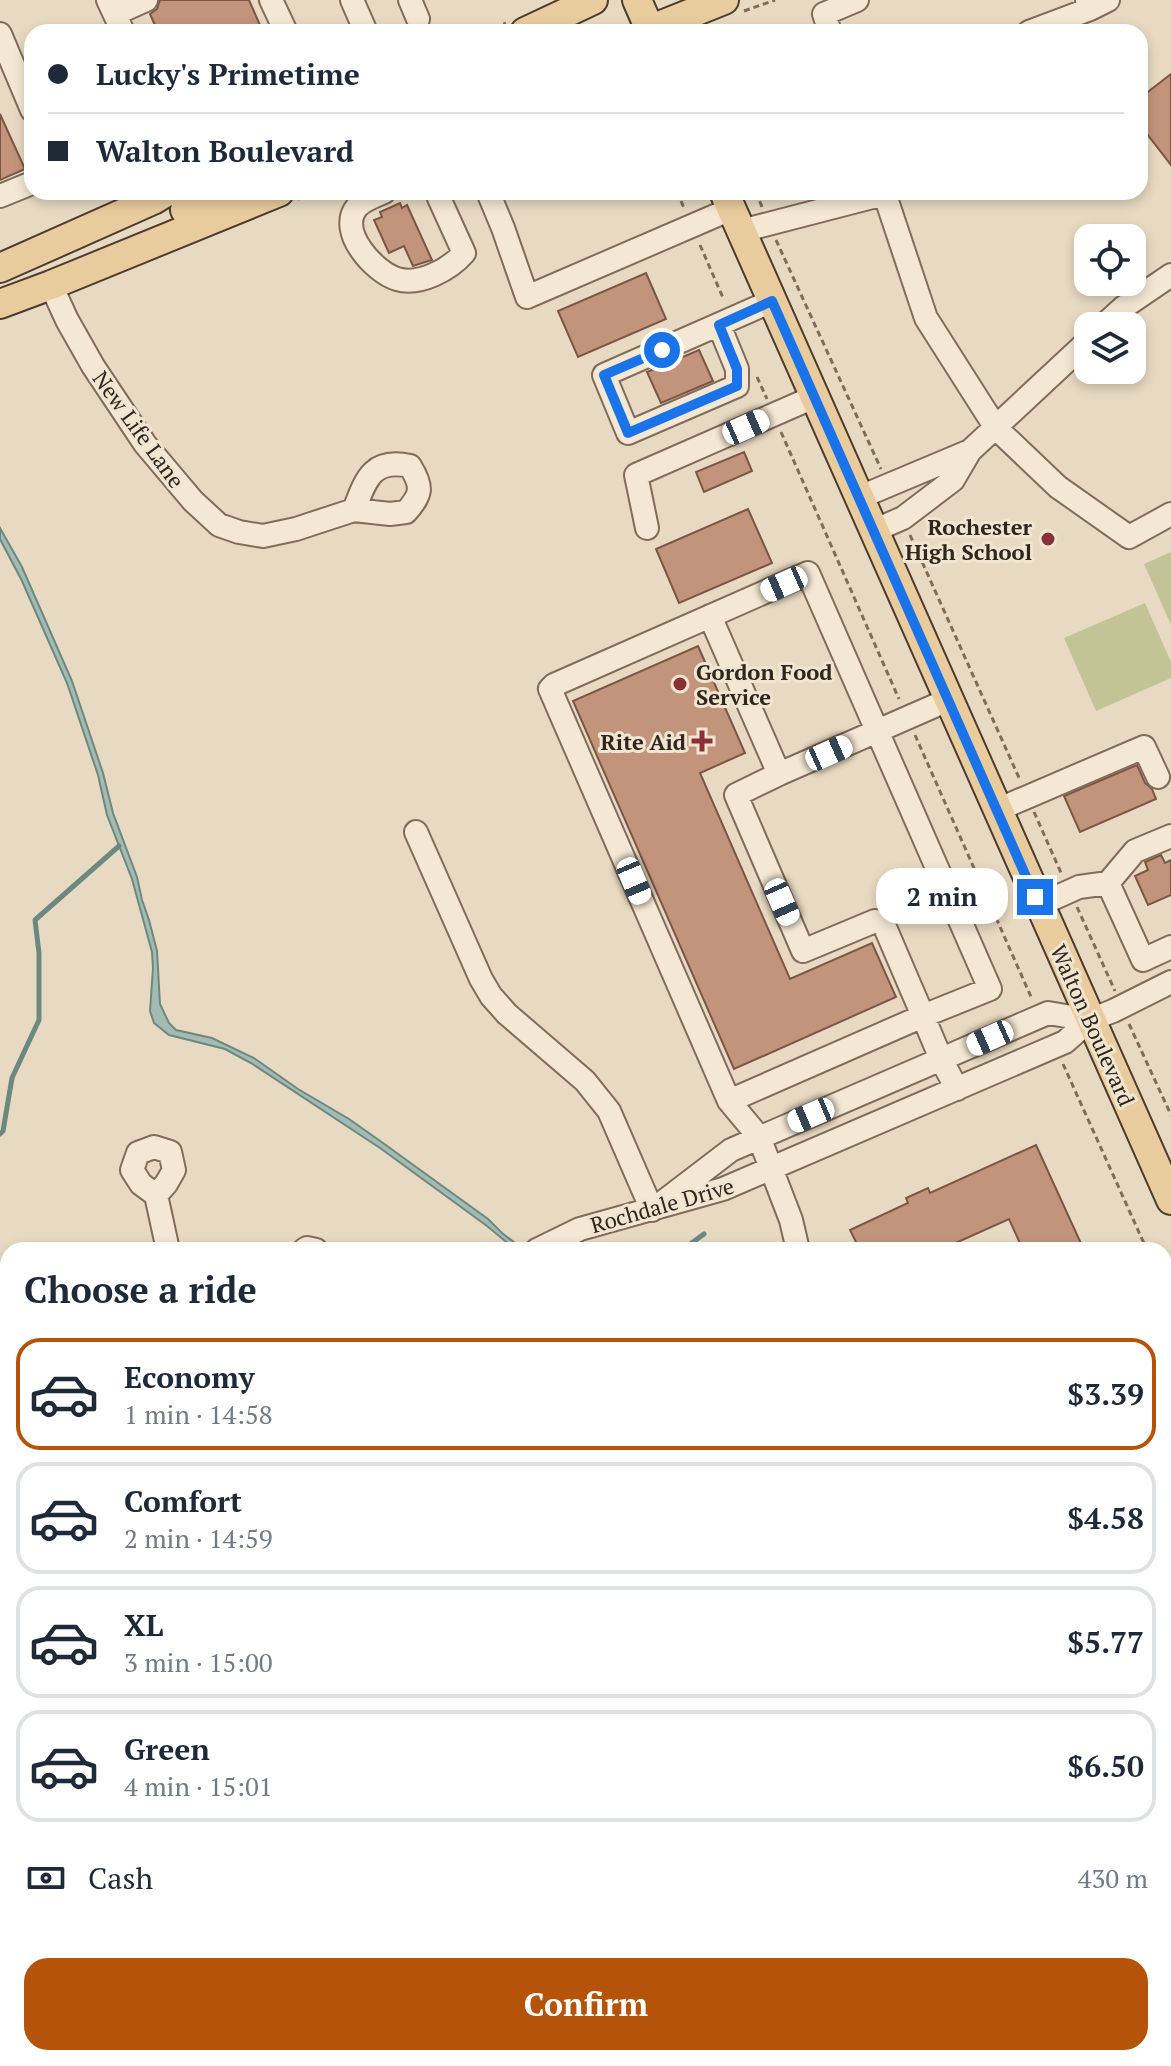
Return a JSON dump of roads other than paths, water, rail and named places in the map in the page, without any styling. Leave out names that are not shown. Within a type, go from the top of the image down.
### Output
[{"type":"main road","points":[[551,24],[593,0]]},
{"type":"main road","points":[[637,0],[646,24]]},
{"type":"main road","points":[[665,24],[724,0]]},
{"type":"main road","points":[[0,268],[150,200]]},
{"type":"main road","points":[[51,285],[48,272],[50,259],[102,235],[153,200]]},
{"type":"main road","points":[[105,261],[128,237],[208,200]]},
{"type":"main road","points":[[0,304],[259,200]]},
{"type":"main road","name":"Walton Boulevard","points":[[732,210],[1171,1200]]},
{"type":"street","points":[[116,10],[146,0]]},
{"type":"street","points":[[271,0],[282,24]]},
{"type":"street","points":[[352,0],[362,24]]},
{"type":"street","points":[[827,24],[824,14],[857,0]]},
{"type":"street","points":[[1047,24],[1095,3]]},
{"type":"street","points":[[0,34],[24,91]]},
{"type":"street","points":[[0,196],[24,186]]},
{"type":"street","points":[[365,200],[355,209],[350,229],[363,255],[397,279],[413,280],[454,264],[464,253],[440,200]]},
{"type":"street","points":[[491,200],[527,297],[732,210],[768,224],[858,200]]},
{"type":"street","points":[[886,200],[926,318],[996,428],[1058,487],[1129,537],[1171,514]]},
{"type":"street","points":[[1118,312],[1171,275]]},
{"type":"street","name":"New Life Lane","points":[[51,285],[93,366],[145,444],[193,501],[219,525],[263,536],[354,510]]},
{"type":"street","points":[[719,325],[737,369],[737,386],[628,433],[604,375],[772,301]]},
{"type":"street","points":[[873,531],[903,518],[953,480],[970,451],[1074,354]]},
{"type":"street","points":[[647,528],[636,475],[814,397]]},
{"type":"street","points":[[858,498],[970,451]]},
{"type":"street","points":[[729,1101],[990,989],[808,573],[550,689],[729,1101],[759,1137],[791,1220],[796,1242]]},
{"type":"street","points":[[710,616],[779,774]]},
{"type":"street","points":[[948,700],[736,795],[803,951],[875,921],[884,925],[941,1059],[957,1089]]},
{"type":"street","points":[[997,810],[1144,747],[1158,777]]},
{"type":"street","points":[[416,832],[491,996],[507,1014],[585,1081],[609,1111],[652,1210],[731,1150],[759,1137],[1048,1013],[1090,1020]]},
{"type":"street","points":[[1039,905],[1079,887],[1108,883],[1135,851],[1171,836]]},
{"type":"street","points":[[1108,883],[1143,960],[1171,947]]},
{"type":"street","name":"Rochdale Drive","points":[[553,1242],[580,1229],[723,1189],[1065,1042],[1090,1020],[1171,982]]},
{"type":"street","points":[[156,1195],[166,1242]]},
{"type":"water","points":[[0,528],[22,567],[72,681],[113,813],[137,877],[157,951],[160,1004],[169,1023],[176,1030],[212,1038],[254,1058],[383,1143],[488,1219],[514,1242],[506,1242],[380,1148],[251,1063],[225,1049],[169,1035],[154,1023],[150,1011],[152,952],[132,879],[107,815],[98,775],[67,683],[0,539]]},
{"type":"waterway","points":[[0,1134],[12,1078],[39,1020],[39,953],[35,920],[119,846]]},
{"type":"waterway","points":[[693,1242],[704,1234]]},
{"type":"place","name":"Rochester High School","points":[[1048,539]]},
{"type":"place","name":"Gordon Food Service","points":[[680,684]]},
{"type":"place","name":"Rite Aid","points":[[702,741]]}]
